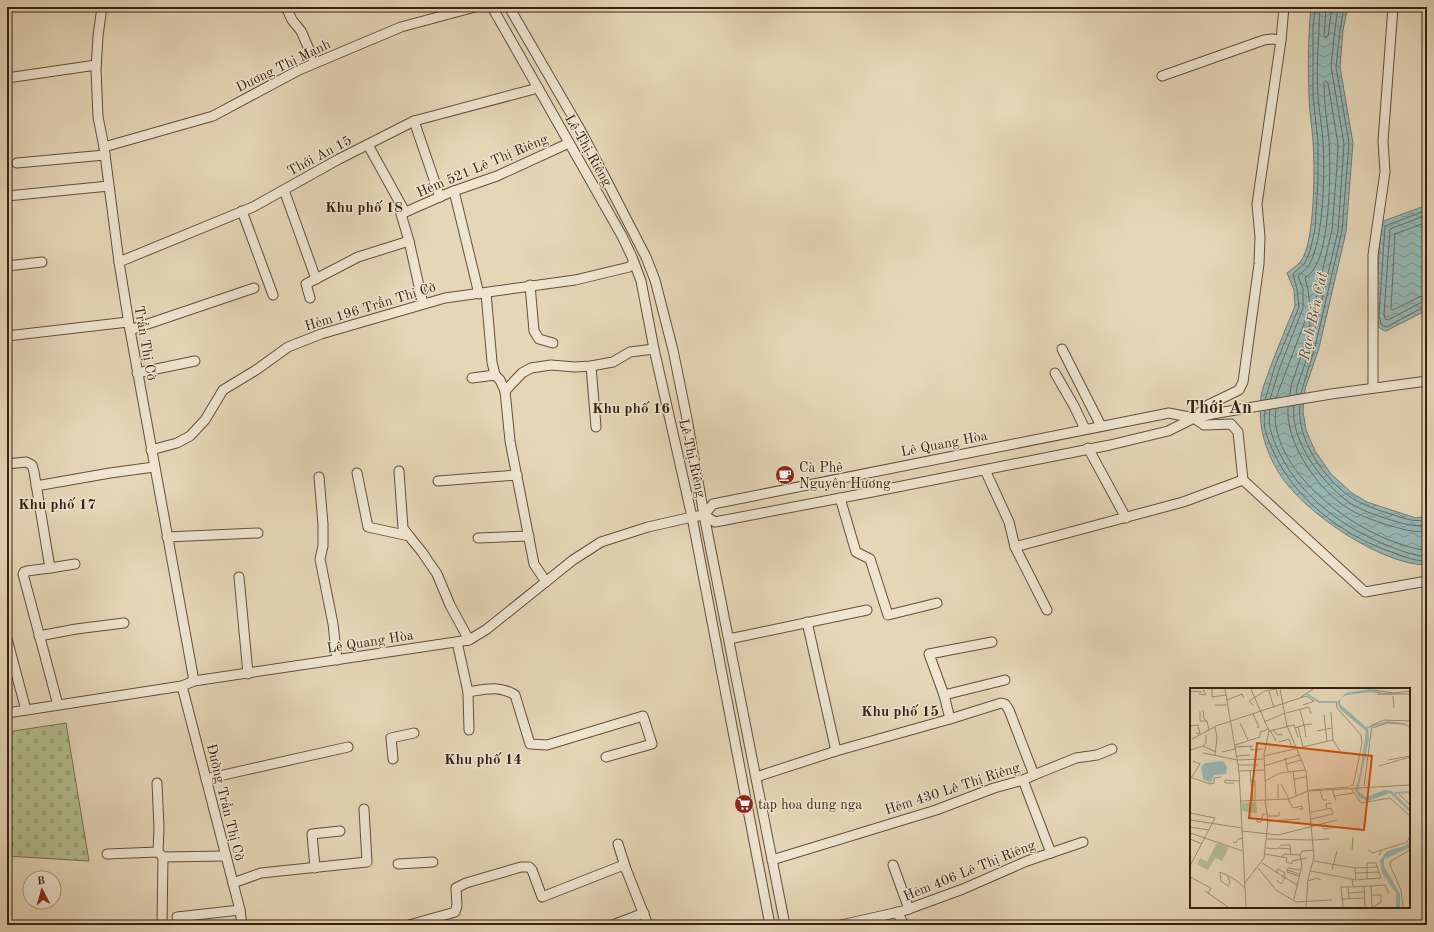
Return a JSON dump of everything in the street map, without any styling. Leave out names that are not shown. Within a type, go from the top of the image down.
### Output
[{"type":"street","name":"Trần Thị Cờ","points":[[102,7],[96,65],[98,117],[105,151],[118,262],[194,681]]},
{"type":"street","points":[[286,7],[292,20],[300,29],[315,63]]},
{"type":"street","name":"Dương Thị Mạnh","points":[[17,163],[105,151],[213,116],[299,70],[401,27],[446,11],[475,7]]},
{"type":"street","name":"Lê Thị Riêng","points":[[492,7],[622,236],[641,281],[654,349],[692,517],[770,925]]},
{"type":"street","name":"Lê Thị Riêng","points":[[509,7],[581,131],[646,257],[659,295],[687,419],[704,516],[785,925]]},
{"type":"street","points":[[1284,7],[1281,40],[1257,204],[1260,237],[1259,264],[1243,382],[1239,390],[1208,405],[1194,418],[1204,425],[1231,424],[1238,432],[1243,480],[1365,592],[1427,581]]},
{"type":"street","points":[[1393,7],[1383,141],[1385,172],[1373,255],[1373,388],[1427,380]]},
{"type":"street","points":[[1162,76],[1264,40],[1281,40]]},
{"type":"street","points":[[7,78],[96,65]]},
{"type":"street","name":"Thới An 15","points":[[118,262],[242,211],[414,121],[538,88]]},
{"type":"street","points":[[414,121],[440,197]]},
{"type":"street","name":"Hẻm 521 Lê Thị Riêng","points":[[404,212],[454,191],[497,176],[569,143]]},
{"type":"street","points":[[368,145],[404,212],[401,214],[409,241],[423,304]]},
{"type":"street","points":[[7,196],[109,186]]},
{"type":"street","points":[[284,190],[316,279]]},
{"type":"street","points":[[454,191],[482,293],[495,375],[500,380],[505,391],[510,441],[534,564],[546,582]]},
{"type":"street","points":[[242,211],[272,295]]},
{"type":"street","points":[[310,298],[306,284],[358,257],[409,241]]},
{"type":"street","points":[[7,266],[42,262]]},
{"type":"street","name":"Hẻm 196 Trần Thị Cờ","points":[[151,450],[177,443],[190,436],[205,420],[223,390],[256,370],[288,347],[321,334],[445,298],[530,285],[576,280],[629,267],[634,263]]},
{"type":"street","points":[[530,285],[534,331],[538,339],[552,343]]},
{"type":"street","points":[[7,336],[129,326],[254,288]]},
{"type":"street","points":[[505,391],[522,373],[531,368],[551,365],[574,367],[592,366],[613,362],[630,352],[654,349]]},
{"type":"street","points":[[1062,349],[1100,426]]},
{"type":"street","points":[[137,373],[195,361]]},
{"type":"street","points":[[592,366],[596,427]]},
{"type":"street","points":[[1054,373],[1074,406],[1085,429]]},
{"type":"street","points":[[472,378],[495,375]]},
{"type":"street","name":"Lê Quang Hòa","points":[[7,713],[182,686],[194,681],[469,640],[487,629],[573,560],[601,542],[648,527],[692,517],[704,516],[715,522],[985,470],[1168,431],[1194,418],[1212,414],[1373,388]]},
{"type":"street","name":"Lê Quang Hòa","points":[[704,516],[713,504],[1085,429],[1169,413],[1194,418]]},
{"type":"street","points":[[1088,448],[1126,518]]},
{"type":"street","points":[[7,464],[24,462],[30,464],[34,472],[50,568]]},
{"type":"street","points":[[36,486],[154,467]]},
{"type":"street","points":[[985,470],[1009,522],[1015,547],[1047,610]]},
{"type":"street","points":[[398,471],[403,528],[437,574],[450,605],[469,640]]},
{"type":"street","points":[[358,473],[368,527],[409,536]]},
{"type":"street","points":[[438,481],[517,475]]},
{"type":"street","points":[[319,477],[324,524],[323,546],[320,559],[333,624],[337,660]]},
{"type":"street","points":[[1015,547],[1183,502],[1243,480]]},
{"type":"street","points":[[840,498],[856,552],[870,560],[888,615],[938,603]]},
{"type":"street","points":[[167,537],[258,533]]},
{"type":"street","points":[[478,538],[529,536]]},
{"type":"street","points":[[58,705],[23,574],[26,571],[75,564]]},
{"type":"street","points":[[239,577],[248,674]]},
{"type":"street","points":[[729,639],[867,610]]},
{"type":"street","points":[[807,622],[836,751]]},
{"type":"street","points":[[40,636],[76,629],[124,623]]},
{"type":"street","points":[[457,642],[468,692],[469,730]]},
{"type":"street","points":[[756,777],[836,751],[950,719],[944,695],[929,654],[992,642]]},
{"type":"street","points":[[8,644],[26,710]]},
{"type":"street","points":[[944,695],[1005,680]]},
{"type":"street","name":"Đường Trần Thị Cờ","points":[[182,686],[240,910],[242,925]]},
{"type":"street","points":[[468,692],[491,688],[506,690],[515,695],[530,744],[547,745],[643,716],[652,744],[606,757]]},
{"type":"street","name":"Hẻm 430 Lê Thị Riêng","points":[[772,860],[936,810],[994,788],[1023,780],[1034,775],[1009,710],[1005,704],[1001,703],[950,719]]},
{"type":"street","points":[[393,759],[391,738],[414,733]]},
{"type":"street","points":[[206,780],[348,747]]},
{"type":"street","points":[[1034,775],[1076,758],[1097,755],[1112,749]]},
{"type":"street","points":[[1023,780],[1051,853]]},
{"type":"street","points":[[157,783],[162,925]]},
{"type":"street","points":[[232,883],[261,873],[367,862],[364,809]]},
{"type":"street","points":[[315,868],[312,834],[340,831]]},
{"type":"street","name":"Hẻm 406 Lê Thị Riêng","points":[[841,925],[909,909],[963,889],[1027,861],[1082,842]]},
{"type":"street","points":[[618,844],[648,925]]},
{"type":"street","points":[[106,854],[226,856]]},
{"type":"street","points":[[398,864],[433,862]]},
{"type":"street","points":[[893,865],[909,909]]},
{"type":"street","points":[[409,925],[455,912],[457,906],[456,888],[466,883],[521,867],[529,867],[532,870],[542,897],[621,866],[626,869]]},
{"type":"street","points":[[176,917],[240,910]]},
{"type":"street","points":[[897,912],[904,925]]},
{"type":"street","points":[[613,925],[644,913]]},
{"type":"green space","points":[[66,723],[89,861],[7,856],[7,732]]},
{"type":"water","name":"Rạch Bến Cát","points":[[1311,7],[1348,7],[1343,30],[1340,67],[1353,143],[1346,232],[1319,348],[1305,389],[1303,411],[1306,430],[1315,451],[1331,474],[1352,493],[1367,502],[1416,518],[1427,516],[1427,565],[1408,563],[1388,556],[1345,534],[1324,519],[1290,488],[1279,473],[1269,455],[1261,427],[1260,407],[1262,391],[1295,306],[1294,290],[1287,273],[1301,261],[1306,252],[1309,238],[1313,203],[1314,167],[1309,101],[1308,62]]},
{"type":"water","points":[[1427,205],[1427,310],[1386,331],[1383,330],[1378,325],[1375,315],[1381,222]]},
{"type":"place","name":"Cà Phê Nguyên Hương","points":[[785,475]]},
{"type":"place","name":"tap hoa dung nga","points":[[744,804]]},
{"type":"district","name":"Khu phố 18","points":[[364,207]]},
{"type":"district","name":"Thới An","points":[[1219,407]]},
{"type":"district","name":"Khu phố 16","points":[[631,408]]},
{"type":"district","name":"Khu phố 17","points":[[57,504]]},
{"type":"district","name":"Khu phố 15","points":[[900,711]]},
{"type":"district","name":"Khu phố 14","points":[[483,759]]}]
